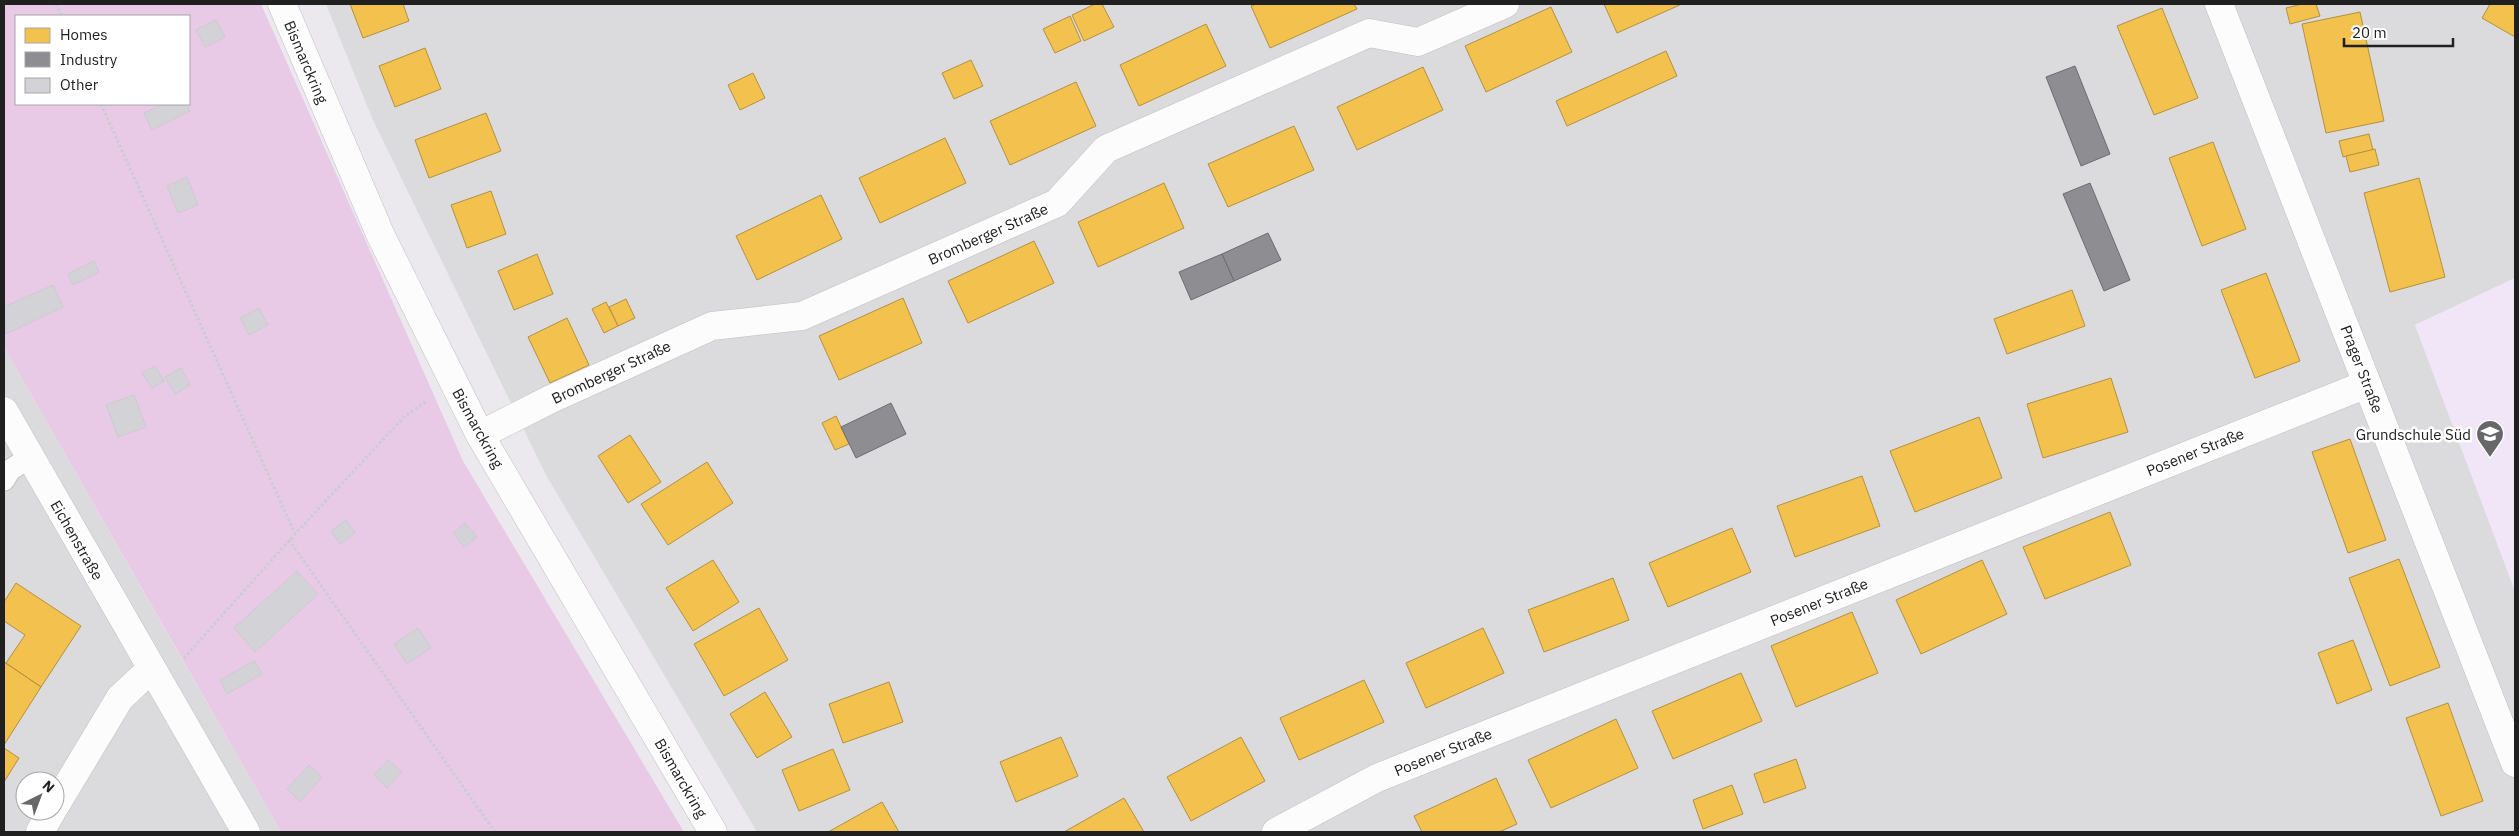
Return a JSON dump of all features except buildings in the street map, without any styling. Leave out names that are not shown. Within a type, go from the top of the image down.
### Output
[{"type":"street","name":"Bismarckring","points":[[282,4],[382,236],[480,436],[713,832]]},
{"type":"street","name":"Bromberger Straße","points":[[480,436],[551,399],[712,326],[802,316],[1058,203],[1106,149],[1369,33],[1418,42],[1505,4]]},
{"type":"street","name":"Prager Straße","points":[[2219,4],[2515,763]]},
{"type":"street","name":"Posener Straße","points":[[1276,832],[1377,778],[2367,384]]},
{"type":"street","name":"Eichenstraße","points":[[4,411],[29,458],[246,832]]},
{"type":"street","points":[[65,789],[120,698],[156,677]]},
{"type":"street","points":[[40,832],[46,821]]},
{"type":"lane","points":[[4,480],[10,470],[29,458]]},
{"type":"path","points":[[101,105],[294,534]]},
{"type":"path","points":[[156,677],[289,540],[405,416],[453,384]]},
{"type":"path","points":[[289,540],[495,832]]},
{"type":"shaded area","points":[[4,4],[261,4],[463,461],[684,832],[281,832],[4,347]]},
{"type":"shaded area","points":[[326,4],[2515,4],[2515,278],[2415,325],[2515,591],[2515,832],[757,832],[546,475],[372,118]]},
{"type":"shaded area","points":[[1339,56],[1349,79],[1267,114],[1257,92]]},
{"type":"shaded area","points":[[1210,114],[1220,136],[1137,173],[1127,150]]},
{"type":"shaded area","points":[[1037,172],[1047,194],[964,231],[954,208]]},
{"type":"shaded area","points":[[910,228],[920,251],[838,288],[828,265]]},
{"type":"shaded area","name":"Grundschule Süd","points":[[2515,278],[2515,591],[2415,325]]},
{"type":"shaded area","points":[[2412,326],[2515,597],[2515,693],[2380,339]]},
{"type":"shaded area","points":[[716,334],[727,357],[588,420],[577,397]]},
{"type":"shaded area","points":[[4,347],[172,642],[281,832],[4,832]]},
{"type":"place","name":"Grundschule Süd","points":[[2490,458]]}]
